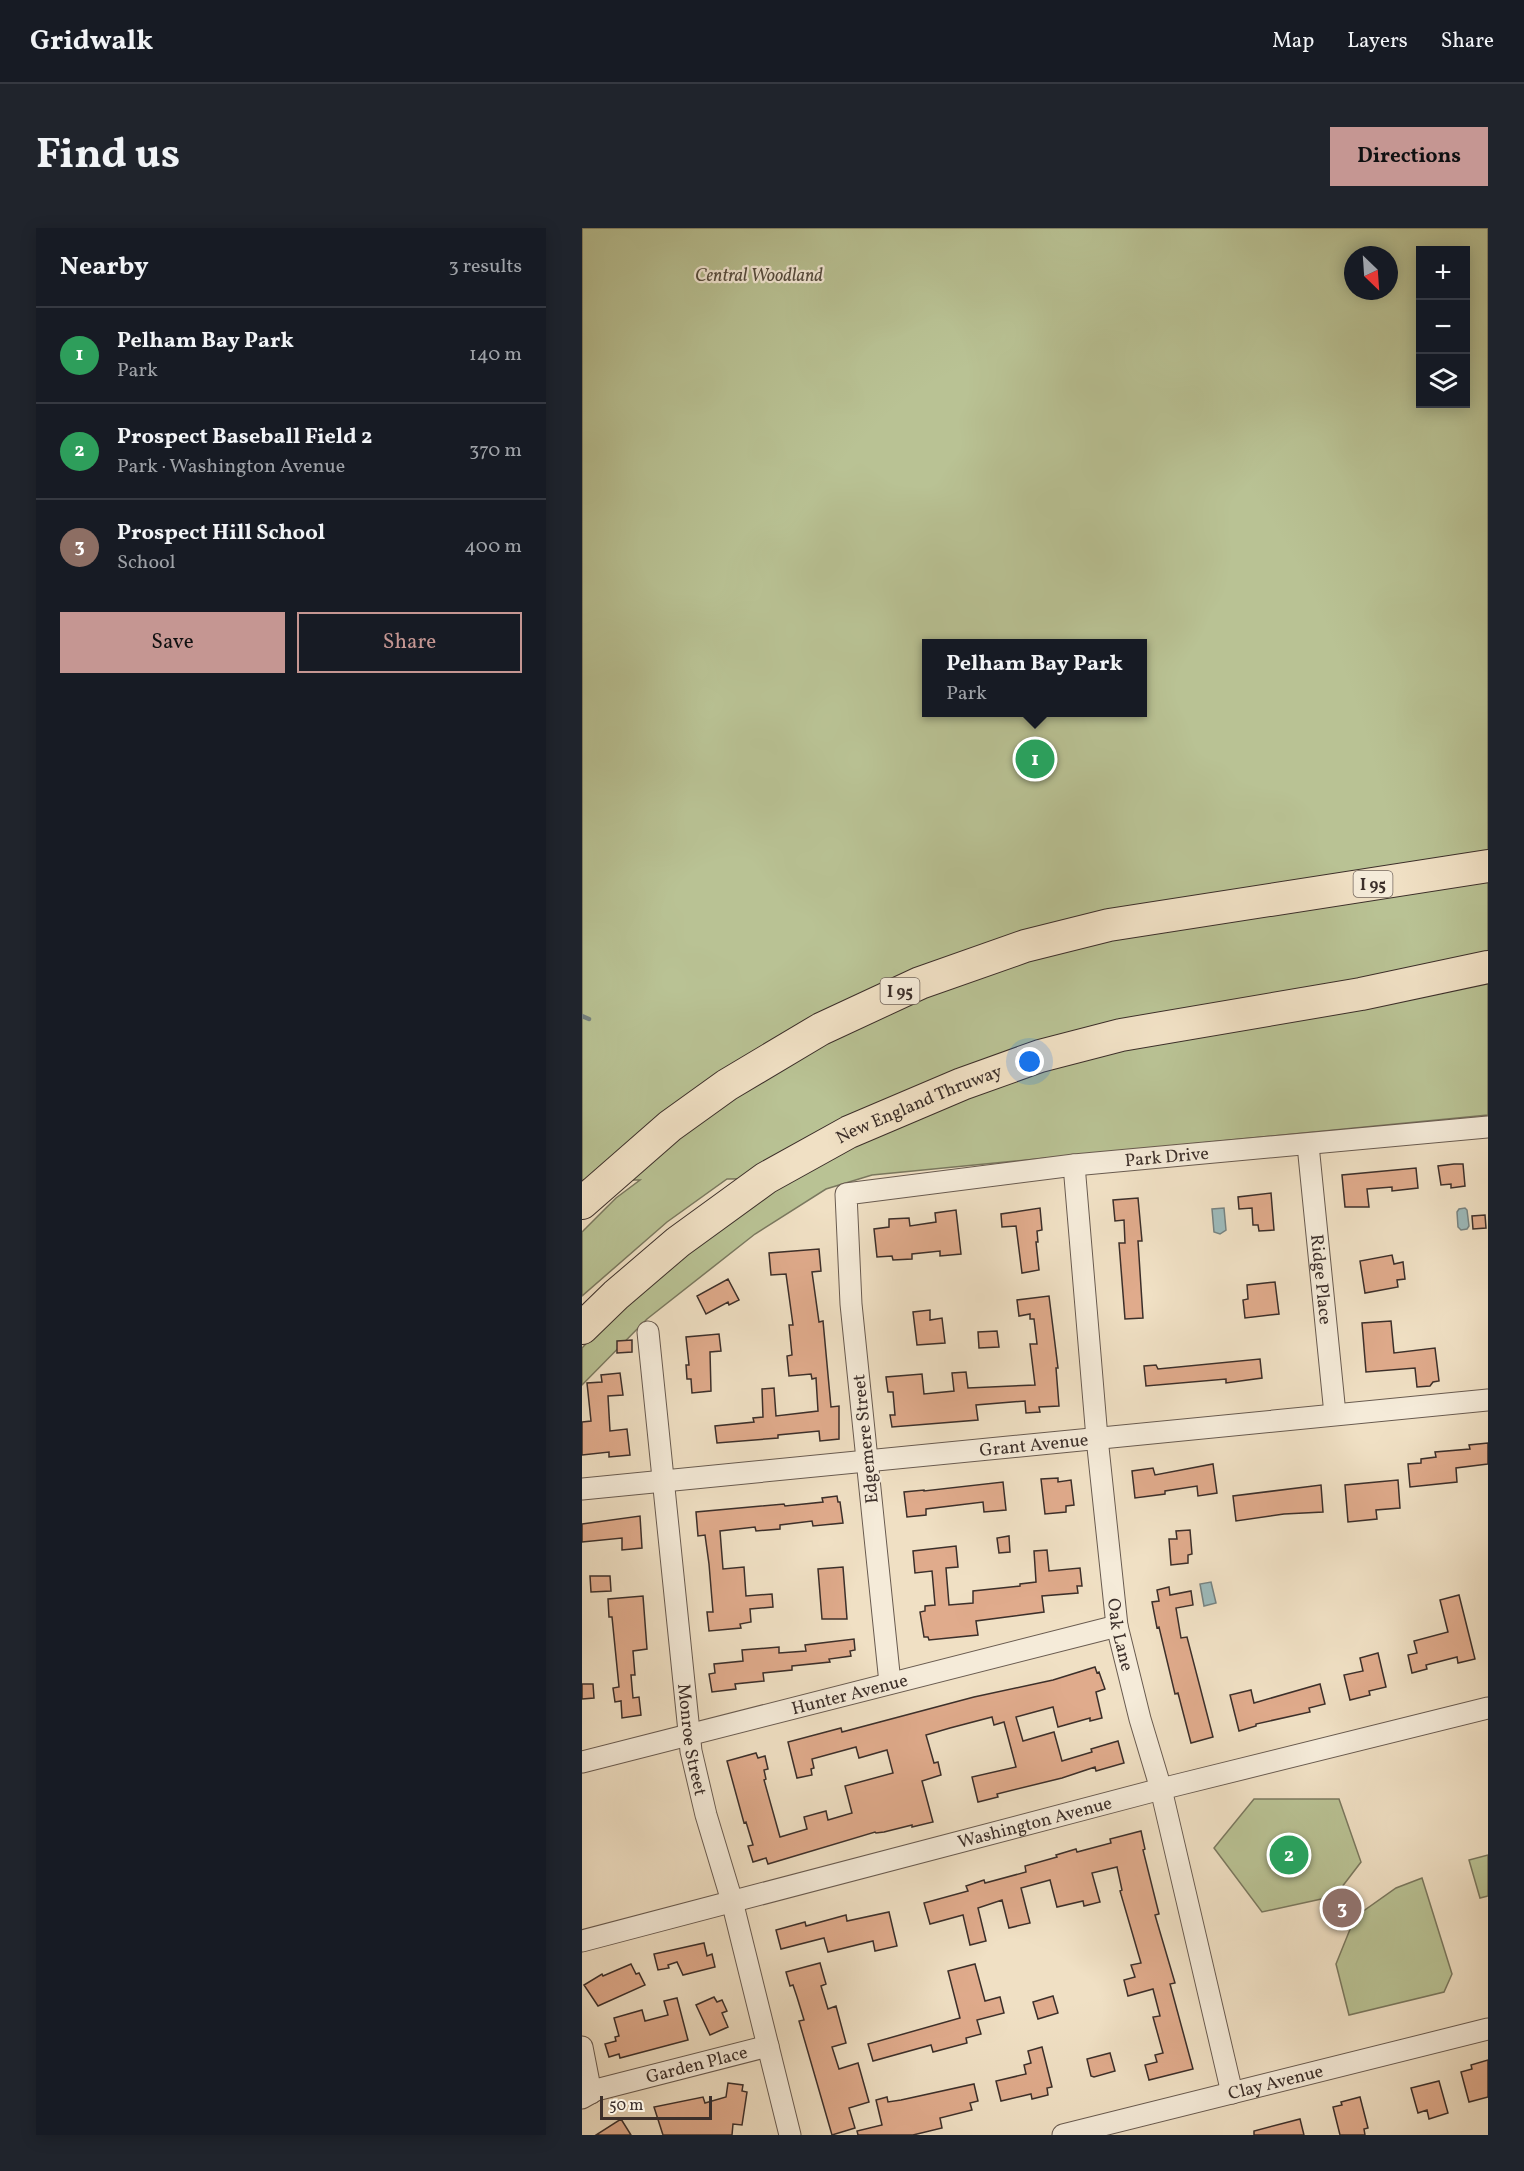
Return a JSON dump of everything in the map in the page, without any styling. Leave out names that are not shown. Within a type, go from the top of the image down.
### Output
[{"type":"highway","name":"I 95","points":[[582,1203],[670,1126],[727,1085],[821,1029],[930,979],[1025,946],[1109,925],[1488,866]]},
{"type":"highway","name":"New England Thruway","points":[[582,1328],[616,1295],[678,1242],[766,1178],[849,1132],[962,1084],[1040,1056],[1121,1035],[1361,994],[1488,967]]},
{"type":"street","name":"Park Drive","points":[[846,1194],[1074,1165],[1488,1127]]},
{"type":"street","name":"Ridge Place","points":[[1308,1144],[1335,1414]]},
{"type":"street","name":"Oak Lane","points":[[1074,1165],[1097,1438],[1117,1626],[1140,1719],[1161,1789],[1232,2093]]},
{"type":"street","name":"Edgemere Street","points":[[846,1194],[851,1304],[890,1683]]},
{"type":"street","name":"Monroe Street","points":[[648,1332],[691,1751],[706,1815],[732,1901],[790,2135]]},
{"type":"street","name":"Grant Avenue","points":[[582,1489],[1488,1400]]},
{"type":"street","name":"Hunter Avenue","points":[[582,1762],[1117,1626]]},
{"type":"street","name":"Washington Avenue","points":[[582,1941],[1161,1789],[1488,1708]]},
{"type":"street","name":"Clay Avenue","points":[[1064,2135],[1488,2029]]},
{"type":"street","name":"Garden Place","points":[[586,2095],[768,2046]]},
{"type":"street","points":[[582,2047],[586,2095]]},
{"type":"green space","name":"Central Woodland","points":[[582,228],[1488,228],[1488,1115],[872,1175],[826,1189],[755,1234],[647,1319],[582,1385],[582,1348],[607,1321],[691,1248],[791,1178],[727,1179],[667,1222],[582,1296],[582,1232],[616,1198],[640,1180],[582,1180]]},
{"type":"green space","points":[[1254,1799],[1339,1799],[1361,1862],[1335,1896],[1262,1912],[1214,1848]]},
{"type":"green space","points":[[1488,1855],[1488,1896],[1480,1898],[1469,1860]]},
{"type":"green space","points":[[1422,1878],[1452,1974],[1444,1992],[1349,2015],[1336,1964],[1355,1917],[1396,1888]]},
{"type":"water","points":[[1224,1208],[1226,1230],[1220,1234],[1214,1232],[1212,1209]]},
{"type":"water","points":[[1465,1208],[1469,1226],[1461,1230],[1458,1227],[1457,1212]]},
{"type":"water","points":[[1211,1582],[1216,1603],[1204,1606],[1200,1584]]},
{"type":"building","points":[[1463,1164],[1465,1186],[1451,1188],[1451,1184],[1441,1185],[1438,1166]]},
{"type":"building","points":[[1416,1168],[1418,1188],[1392,1191],[1392,1187],[1367,1189],[1369,1207],[1345,1207],[1342,1175]]},
{"type":"building","points":[[1271,1193],[1274,1230],[1259,1231],[1258,1225],[1253,1225],[1252,1208],[1239,1209],[1238,1197]]},
{"type":"building","points":[[1138,1198],[1142,1241],[1138,1241],[1143,1318],[1125,1319],[1119,1243],[1125,1243],[1124,1220],[1115,1221],[1113,1200]]},
{"type":"building","points":[[1040,1208],[1042,1230],[1037,1231],[1038,1242],[1036,1242],[1039,1270],[1022,1273],[1016,1226],[1002,1227],[1001,1214]]},
{"type":"building","points":[[956,1210],[961,1254],[940,1256],[940,1251],[912,1254],[912,1259],[893,1260],[892,1256],[877,1257],[874,1229],[889,1227],[889,1219],[909,1218],[910,1226],[936,1222],[935,1213]]},
{"type":"building","points":[[1485,1215],[1486,1228],[1473,1229],[1472,1216]]},
{"type":"building","points":[[819,1249],[821,1271],[812,1272],[819,1322],[823,1321],[831,1407],[839,1406],[839,1439],[820,1441],[819,1431],[778,1435],[778,1438],[717,1443],[715,1426],[754,1422],[753,1418],[763,1417],[762,1389],[774,1388],[776,1416],[818,1411],[816,1378],[812,1379],[811,1374],[789,1376],[787,1356],[792,1355],[789,1325],[793,1325],[786,1274],[771,1275],[769,1253]]},
{"type":"building","points":[[1392,1255],[1394,1264],[1403,1262],[1405,1279],[1397,1280],[1398,1287],[1365,1293],[1360,1261]]},
{"type":"building","points":[[728,1279],[739,1300],[729,1305],[728,1302],[706,1314],[697,1296]]},
{"type":"building","points":[[1275,1282],[1279,1314],[1245,1318],[1243,1300],[1248,1299],[1247,1285]]},
{"type":"building","points":[[1049,1296],[1058,1368],[1056,1368],[1059,1406],[1039,1407],[1040,1412],[1026,1413],[1025,1401],[976,1405],[978,1420],[892,1427],[890,1415],[895,1415],[893,1392],[888,1392],[886,1377],[922,1374],[924,1394],[954,1391],[952,1373],[966,1372],[968,1388],[1035,1385],[1030,1344],[1037,1344],[1034,1319],[1030,1319],[1030,1314],[1019,1316],[1017,1300]]},
{"type":"building","points":[[930,1310],[930,1320],[942,1318],[945,1343],[917,1345],[913,1312]]},
{"type":"building","points":[[1391,1321],[1394,1353],[1435,1348],[1439,1381],[1433,1382],[1430,1386],[1417,1387],[1415,1368],[1366,1372],[1362,1323]]},
{"type":"building","points":[[997,1331],[999,1347],[979,1348],[978,1332]]},
{"type":"building","points":[[719,1334],[721,1351],[710,1352],[711,1391],[692,1393],[691,1379],[687,1379],[686,1365],[689,1365],[686,1337]]},
{"type":"building","points":[[632,1340],[632,1352],[617,1353],[617,1341]]},
{"type":"building","points":[[1260,1359],[1262,1378],[1226,1383],[1226,1379],[1146,1386],[1144,1366],[1156,1365],[1158,1369]]},
{"type":"building","points":[[620,1373],[623,1395],[608,1396],[610,1431],[627,1429],[630,1455],[609,1457],[609,1452],[582,1455],[582,1422],[591,1421],[587,1383],[602,1382],[601,1375]]},
{"type":"building","points":[[1488,1443],[1488,1464],[1456,1468],[1457,1482],[1410,1487],[1408,1464],[1421,1463],[1421,1459],[1436,1457],[1435,1452],[1470,1449],[1469,1445]]},
{"type":"building","points":[[1213,1464],[1217,1493],[1198,1496],[1197,1486],[1135,1498],[1132,1471],[1153,1468],[1155,1475]]},
{"type":"building","points":[[1058,1478],[1058,1482],[1071,1480],[1074,1505],[1066,1506],[1066,1512],[1045,1514],[1041,1479]]},
{"type":"building","points":[[1398,1480],[1400,1508],[1376,1510],[1377,1519],[1348,1522],[1345,1485]]},
{"type":"building","points":[[1003,1482],[1006,1510],[984,1512],[983,1502],[926,1509],[926,1515],[907,1517],[904,1492]]},
{"type":"building","points":[[1321,1485],[1323,1512],[1284,1514],[1236,1521],[1233,1496]]},
{"type":"building","points":[[837,1496],[843,1523],[813,1526],[812,1521],[780,1525],[780,1529],[756,1531],[755,1527],[720,1531],[723,1569],[744,1567],[746,1596],[772,1594],[773,1607],[750,1609],[751,1622],[740,1624],[741,1628],[709,1631],[707,1612],[713,1612],[709,1564],[705,1535],[698,1536],[696,1512],[823,1502],[822,1498]]},
{"type":"building","points":[[640,1516],[642,1548],[622,1550],[622,1538],[582,1542],[582,1524]]},
{"type":"building","points":[[1190,1530],[1192,1554],[1188,1555],[1188,1563],[1171,1565],[1169,1539],[1177,1539],[1176,1531]]},
{"type":"building","points":[[1009,1536],[1010,1552],[999,1553],[997,1538]]},
{"type":"building","points":[[956,1546],[958,1567],[946,1568],[949,1605],[973,1603],[973,1591],[1036,1582],[1034,1551],[1047,1550],[1049,1571],[1080,1568],[1082,1586],[1077,1586],[1078,1593],[1042,1596],[1044,1612],[976,1621],[978,1635],[929,1640],[928,1637],[924,1637],[920,1612],[925,1611],[925,1606],[935,1605],[932,1571],[915,1573],[913,1551]]},
{"type":"building","points":[[843,1567],[847,1619],[822,1619],[818,1569]]},
{"type":"building","points":[[590,1576],[610,1576],[611,1591],[591,1592]]},
{"type":"building","points":[[1169,1587],[1170,1595],[1191,1591],[1193,1605],[1176,1608],[1181,1638],[1187,1637],[1213,1737],[1191,1743],[1178,1693],[1175,1694],[1152,1602],[1159,1601],[1157,1590]]},
{"type":"building","points":[[1459,1595],[1475,1659],[1458,1663],[1457,1657],[1426,1665],[1427,1669],[1412,1673],[1408,1655],[1417,1653],[1414,1641],[1448,1632],[1440,1600]]},
{"type":"building","points":[[643,1596],[647,1649],[633,1651],[635,1675],[631,1675],[633,1698],[639,1697],[641,1715],[622,1718],[621,1701],[615,1702],[613,1688],[619,1687],[608,1599]]},
{"type":"building","points":[[854,1639],[855,1650],[850,1651],[851,1656],[829,1659],[830,1662],[792,1666],[792,1670],[763,1673],[764,1681],[735,1684],[736,1689],[712,1692],[709,1674],[715,1673],[714,1664],[743,1661],[742,1650],[779,1647],[779,1653],[806,1651],[805,1645]]},
{"type":"building","points":[[1378,1653],[1386,1687],[1369,1691],[1370,1695],[1350,1700],[1344,1675],[1363,1671],[1360,1658]]},
{"type":"building","points":[[1095,1667],[1105,1689],[1096,1692],[1102,1718],[1090,1721],[1090,1718],[1058,1727],[1053,1707],[1016,1717],[1023,1741],[1054,1732],[1062,1761],[1118,1741],[1124,1763],[1096,1771],[1095,1767],[1062,1778],[997,1794],[998,1797],[978,1802],[972,1777],[1016,1767],[1004,1722],[994,1725],[992,1717],[950,1728],[926,1735],[934,1763],[938,1762],[941,1775],[922,1781],[933,1822],[875,1832],[768,1864],[766,1858],[753,1862],[748,1846],[753,1845],[746,1822],[744,1823],[727,1761],[756,1753],[758,1758],[765,1756],[768,1769],[764,1770],[766,1779],[764,1780],[780,1837],[807,1829],[804,1817],[826,1811],[828,1820],[852,1813],[845,1786],[893,1773],[887,1750],[859,1758],[856,1747],[812,1759],[814,1768],[811,1769],[812,1775],[797,1778],[788,1742],[841,1728],[842,1732],[974,1697],[1053,1680]]},
{"type":"building","points":[[582,1684],[593,1684],[594,1698],[582,1699]]},
{"type":"building","points":[[1320,1684],[1325,1704],[1309,1708],[1310,1712],[1256,1724],[1256,1726],[1239,1731],[1230,1695],[1251,1690],[1254,1703]]},
{"type":"building","points":[[1141,1831],[1145,1849],[1143,1850],[1159,1914],[1155,1915],[1175,1983],[1170,1984],[1193,2069],[1149,2080],[1145,2065],[1157,2062],[1155,2055],[1163,2053],[1153,2017],[1160,2016],[1153,1989],[1128,1996],[1124,1980],[1135,1977],[1131,1965],[1141,1963],[1120,1891],[1122,1890],[1117,1867],[1092,1873],[1100,1902],[1084,1906],[1083,1901],[1057,1907],[1050,1880],[1021,1888],[1030,1923],[1009,1928],[1002,1900],[978,1908],[986,1941],[970,1945],[963,1915],[930,1924],[924,1903],[968,1891],[966,1886],[984,1880],[985,1883],[1026,1872],[1025,1866],[1057,1857],[1056,1855],[1111,1843],[1110,1839]]},
{"type":"building","points":[[889,1912],[897,1946],[875,1951],[873,1941],[828,1952],[824,1938],[781,1949],[776,1930],[805,1922],[806,1926],[846,1915],[847,1921]]},
{"type":"building","points":[[704,1943],[707,1956],[712,1954],[715,1967],[683,1975],[677,1962],[668,1965],[669,1968],[658,1970],[654,1954]]},
{"type":"building","points":[[820,1963],[826,1984],[821,1986],[828,2009],[836,2006],[846,2043],[832,2047],[839,2069],[858,2063],[869,2102],[849,2108],[855,2128],[832,2135],[799,2021],[804,2020],[793,1985],[790,1986],[786,1972]]},
{"type":"building","points":[[631,1964],[645,1985],[598,2006],[584,1985],[602,1974],[603,1976]]},
{"type":"building","points":[[975,1964],[985,2001],[1000,1997],[1004,2013],[977,2020],[981,2034],[966,2038],[967,2043],[933,2052],[931,2045],[873,2061],[868,2044],[960,2018],[948,1971]]},
{"type":"building","points":[[1053,1996],[1058,2013],[1038,2019],[1033,2002]]},
{"type":"building","points":[[714,1997],[717,2002],[722,2000],[727,2011],[722,2013],[728,2027],[710,2035],[696,2005]]},
{"type":"building","points":[[677,1998],[688,2040],[620,2058],[619,2054],[609,2057],[605,2044],[616,2041],[615,2037],[619,2036],[614,2018],[642,2010],[645,2021],[668,2015],[664,2001]]},
{"type":"building","points":[[1042,2047],[1052,2087],[1047,2088],[1048,2095],[1032,2099],[1031,2094],[1001,2101],[996,2081],[1026,2074],[1024,2065],[1031,2063],[1028,2051]]},
{"type":"building","points":[[1110,2053],[1115,2071],[1091,2076],[1087,2059]]},
{"type":"building","points":[[1488,2060],[1488,2097],[1469,2102],[1461,2072],[1472,2069],[1471,2065]]},
{"type":"building","points":[[1439,2081],[1448,2113],[1429,2119],[1427,2110],[1418,2113],[1411,2088]]},
{"type":"building","points":[[728,2083],[743,2085],[742,2091],[747,2092],[742,2125],[733,2124],[732,2135],[663,2135],[654,2107],[703,2097],[705,2103],[726,2097]]},
{"type":"building","points":[[974,2084],[978,2101],[970,2103],[972,2110],[940,2118],[942,2128],[913,2135],[858,2135],[857,2131],[882,2125],[876,2100],[887,2097],[888,2102],[901,2100]]},
{"type":"building","points":[[1360,2097],[1368,2128],[1364,2129],[1365,2135],[1340,2135],[1333,2107],[1342,2105],[1341,2102]]},
{"type":"building","points":[[621,2119],[631,2135],[596,2135]]},
{"type":"building","points":[[1300,2119],[1304,2135],[1254,2135],[1254,2131]]},
{"type":"waterway","points":[[582,1016],[589,1019]]},
{"type":"place","name":"Pelham Bay Park","points":[[1035,759]]},
{"type":"place","name":"Prospect Baseball Field 2","points":[[1289,1855]]},
{"type":"place","name":"Prospect Hill School","points":[[1342,1908]]}]
